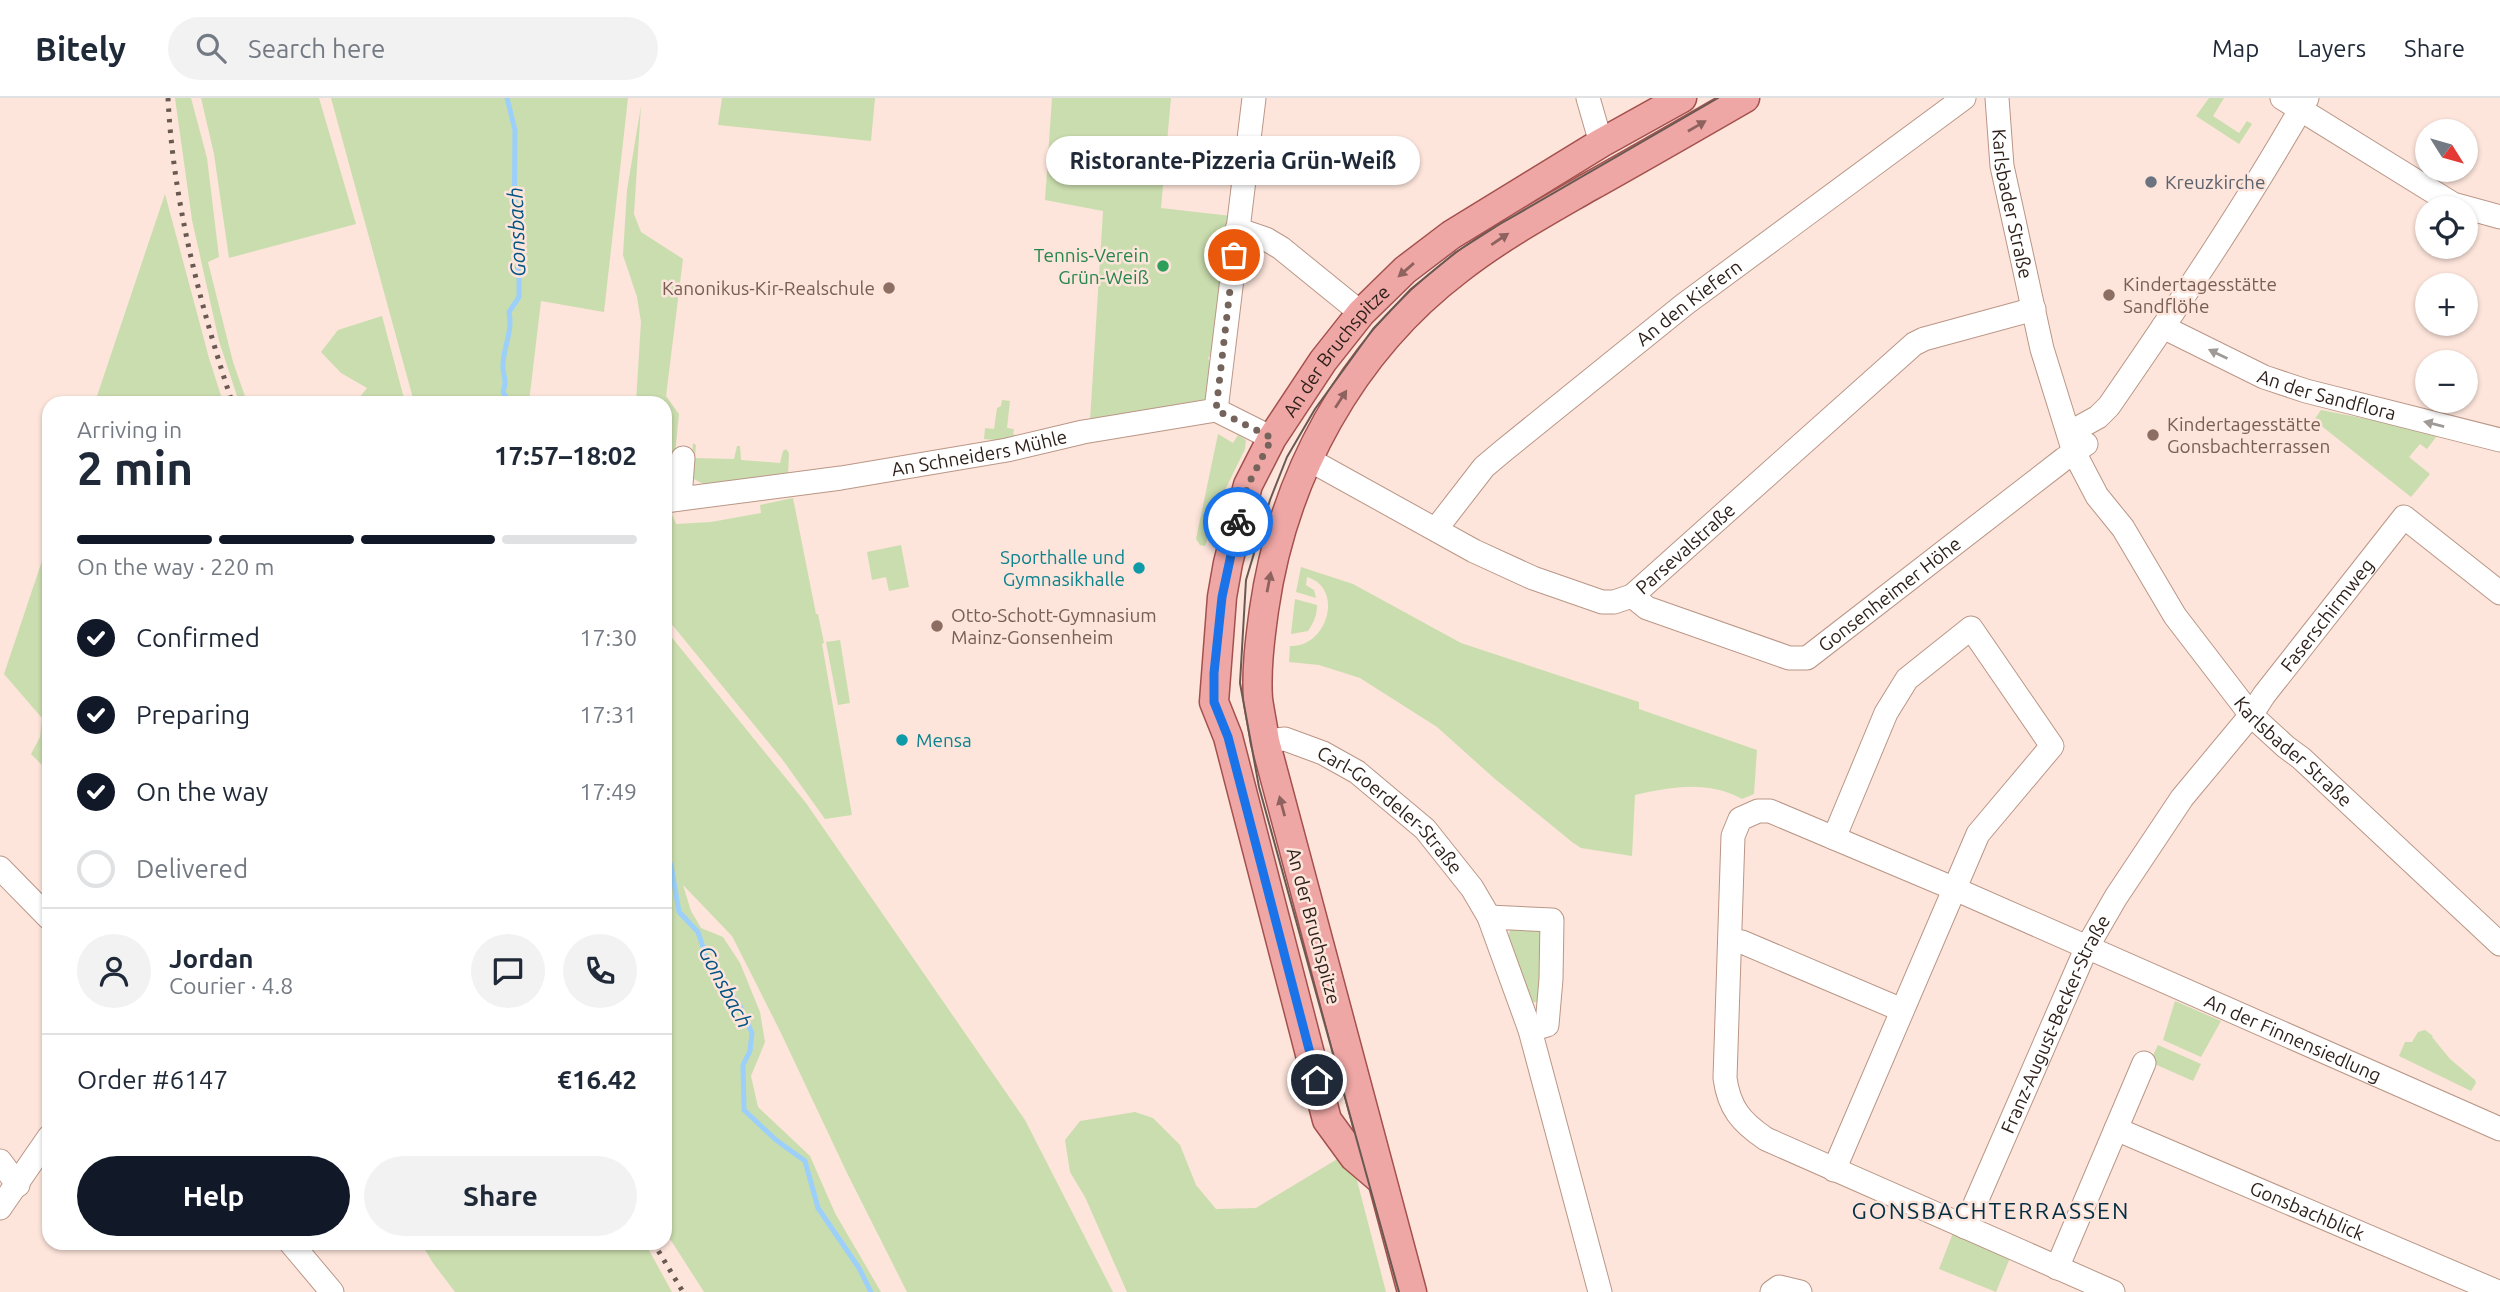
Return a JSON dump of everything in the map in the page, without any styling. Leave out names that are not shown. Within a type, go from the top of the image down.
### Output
[{"type":"main road","name":"An der Bruchspitze","points":[[1381,1180],[1354,1157],[1327,1120],[1228,737],[1214,702],[1222,597],[1248,485],[1272,438],[1323,361],[1361,313],[1405,270],[1451,235],[1601,143],[1682,98]]},
{"type":"main road","name":"An der Bruchspitze","points":[[1412,1292],[1265,741],[1258,698],[1259,645],[1268,582],[1286,510],[1308,459],[1338,402],[1392,330],[1421,300],[1504,236],[1745,98]]},
{"type":"main road","points":[[1327,1120],[1340,1125],[1352,1122],[1361,1105]]},
{"type":"street","points":[[1254,98],[1216,410],[1272,438]]},
{"type":"street","points":[[1587,98],[1601,143]]},
{"type":"street","name":"An den Kiefern","points":[[1436,529],[1484,467],[1685,304],[1964,98]]},
{"type":"street","name":"Karlsbader Straße","points":[[1997,98],[2002,166],[2042,349],[2078,439],[2097,496],[2123,528],[2175,616],[2251,715],[2496,934]]},
{"type":"street","points":[[2296,102],[2453,204],[2500,217]]},
{"type":"street","name":"Gonsenheimer Höhe","points":[[1632,596],[1647,608],[1789,658],[1807,658],[2078,439],[2109,406],[2163,327],[2296,102]]},
{"type":"street","points":[[1237,229],[1281,248],[1361,313]]},
{"type":"street","name":"Parsevalstraße","points":[[1308,459],[1474,551],[1533,578],[1602,602],[1614,602],[1632,596],[1914,344],[2034,309]]},
{"type":"street","name":"An der Sandflora","points":[[2163,327],[2264,377],[2306,391],[2500,440]]},
{"type":"street","name":"An Schneiders Mühle","points":[[683,458],[673,500],[841,478],[1216,410]]},
{"type":"street","name":"Faserschirmweg","points":[[2251,715],[2404,517],[2500,593]]},
{"type":"street","points":[[1833,1170],[1978,834],[2052,746],[1971,628],[1907,679],[1886,713],[1834,838]]},
{"type":"street","name":"Franz-August-Becker-Straße","points":[[1965,1227],[2087,949],[2116,897],[2182,798],[2251,715]]},
{"type":"street","name":"Carl-Goerdeler-Straße","points":[[1265,741],[1285,739],[1323,753],[1357,772],[1425,829],[1453,862],[1489,916],[1530,1030],[1600,1292]]},
{"type":"street","name":"An der Finnensiedlung","points":[[1730,940],[1733,836],[1740,819],[1758,811],[1770,811],[2500,1129]]},
{"type":"street","points":[[0,868],[42,911]]},
{"type":"street","points":[[1489,916],[1552,920],[1547,1024],[1530,1030]]},
{"type":"street","points":[[1902,1010],[1742,942],[1730,940],[1725,1078],[1728,1097],[1737,1114],[1757,1133],[1833,1170],[2113,1292]]},
{"type":"street","points":[[2057,1268],[2144,1063]]},
{"type":"street","name":"Gonsbachblick","points":[[2116,1129],[2498,1292]]},
{"type":"street","points":[[0,1208],[42,1148]]},
{"type":"street","points":[[0,1161],[18,1185]]},
{"type":"street","points":[[297,1250],[332,1292]]},
{"type":"street","points":[[1772,1292],[1779,1287],[1800,1292]]},
{"type":"green space","points":[[175,98],[191,98],[207,158],[219,257],[208,262],[233,362],[245,396],[237,396],[219,341],[192,220]]},
{"type":"green space","points":[[201,98],[319,98],[356,224],[229,258],[214,154]]},
{"type":"green space","points":[[331,98],[628,98],[604,312],[541,301],[530,396],[412,396]]},
{"type":"green space","points":[[722,98],[875,98],[871,141],[718,125]]},
{"type":"green space","name":"Tennis-Verein Grün-Weiß","points":[[1052,98],[1171,98],[1161,208],[1231,216],[1218,345],[1208,358],[1215,374],[1212,398],[1090,421],[1103,211],[1045,200]]},
{"type":"green space","points":[[2209,98],[2224,98],[2213,116],[2239,133],[2247,121],[2252,124],[2239,144],[2196,116]]},
{"type":"green space","points":[[641,106],[634,214],[641,232],[683,259],[666,396],[636,396],[641,322],[637,297],[623,255],[627,190]]},
{"type":"green space","points":[[165,194],[221,396],[97,396]]},
{"type":"green space","points":[[382,316],[403,396],[361,396],[367,388],[341,373],[321,352],[338,330]]},
{"type":"green space","points":[[1002,400],[1010,401],[1007,428],[1014,429],[1013,434],[1018,436],[984,439],[985,428],[994,429],[997,408],[1001,406]]},
{"type":"green space","points":[[672,404],[679,414],[672,465]]},
{"type":"green space","points":[[2321,410],[2439,433],[2427,449],[2420,444],[2409,457],[2430,474],[2411,497],[2314,420]]},
{"type":"green space","points":[[1218,434],[1233,443],[1238,435],[1246,440],[1245,449],[1222,496],[1205,546],[1200,545],[1196,539]]},
{"type":"green space","points":[[693,443],[696,445],[695,458],[734,459],[737,446],[740,446],[741,460],[780,463],[786,449],[789,453],[788,476],[707,486],[690,477]]},
{"type":"green space","points":[[793,498],[824,643],[822,644],[852,815],[825,819],[782,759],[672,625],[672,514],[676,524],[711,522],[761,513],[760,505]]},
{"type":"green space","points":[[901,545],[909,587],[889,591],[886,577],[872,580],[867,552]]},
{"type":"green space","points":[[42,561],[42,718],[4,674]]},
{"type":"green space","points":[[1301,567],[1353,584],[1461,643],[1639,702],[1639,709],[1757,750],[1754,794],[1742,799],[1716,789],[1689,787],[1635,795],[1632,856],[1581,848],[1495,779],[1437,727],[1360,678],[1319,665],[1289,662],[1290,646],[1303,644],[1314,638],[1327,616],[1326,593],[1319,583],[1307,577],[1306,585],[1314,590],[1316,598],[1296,592]]},
{"type":"green space","points":[[1295,599],[1317,605],[1317,609],[1308,631],[1291,634]]},
{"type":"green space","points":[[672,638],[806,803],[1025,1120],[1113,1292],[907,1292],[732,936],[683,885],[691,911],[701,928],[723,937],[740,963],[760,1012],[765,1042],[751,1076],[758,1107],[810,1156],[835,1213],[881,1292],[704,1292],[672,1242]]},
{"type":"green space","points":[[840,640],[850,703],[838,705],[826,642]]},
{"type":"green space","points":[[42,718],[42,765],[31,754],[40,737]]},
{"type":"green space","points":[[1512,926],[1545,932],[1538,1002],[1532,1002],[1508,936]]},
{"type":"green space","points":[[2175,1001],[2221,1021],[2201,1057],[2163,1040]]},
{"type":"green space","points":[[2425,1030],[2433,1036],[2450,1059],[2475,1080],[2471,1091],[2399,1056],[2405,1042],[2412,1042],[2418,1032]]},
{"type":"green space","points":[[2158,1045],[2201,1064],[2193,1081],[2150,1062]]},
{"type":"green space","points":[[1135,1112],[1153,1118],[1180,1145],[1196,1185],[1216,1209],[1256,1208],[1339,1158],[1353,1165],[1386,1292],[1127,1292],[1085,1197],[1070,1172],[1065,1140],[1080,1121]]},
{"type":"green space","points":[[1953,1233],[2010,1258],[1996,1292],[1939,1269]]},
{"type":"green space","points":[[425,1250],[649,1250],[672,1292],[455,1292]]},
{"type":"waterway","name":"Gonsbach","points":[[505,396],[503,364],[510,325],[509,312],[519,297],[514,236],[515,130],[507,98]]},
{"type":"waterway","name":"Gonsbach","points":[[672,871],[679,912],[698,932],[708,962],[740,1006],[752,1033],[750,1051],[743,1065],[744,1110],[776,1140],[805,1161],[818,1208],[859,1268],[871,1292]]},
{"type":"tram line","points":[[1399,1292],[1259,787],[1240,683],[1246,580],[1270,500],[1287,457],[1315,409],[1373,329],[1411,289],[1456,252],[1500,224],[1718,98]]},
{"type":"railway","points":[[168,98],[182,214],[209,328],[230,396]]},
{"type":"railway","points":[[658,1250],[683,1292]]},
{"type":"way so far","points":[[1234,255],[1216,410],[1272,438],[1248,485],[1238,522]]},
{"type":"place","name":"Kreuzkirche","points":[[2151,182]]},
{"type":"place","name":"Ristorante-Pizzeria Grün-Weiß","points":[[1234,255]]},
{"type":"place","name":"Tennis-Verein Grün-Weiß","points":[[1163,266]]},
{"type":"place","name":"Kanonikus-Kir-Realschule","points":[[889,288]]},
{"type":"place","name":"Kindertagesstätte Sandflöhe","points":[[2109,295]]},
{"type":"place","name":"Kindertagesstätte Gonsbachterrassen","points":[[2153,435]]},
{"type":"place","name":"Sporthalle und Gymnasikhalle","points":[[1139,568]]},
{"type":"place","name":"Otto-Schott-Gymnasium Mainz-Gonsenheim","points":[[937,626]]},
{"type":"place","name":"Mensa","points":[[902,740]]},
{"type":"district","name":"GONSBACHTERRASSEN","points":[[1991,1211]]},
{"type":"route","points":[[1238,522],[1222,597],[1214,673],[1214,702],[1228,737],[1317,1080]]}]
